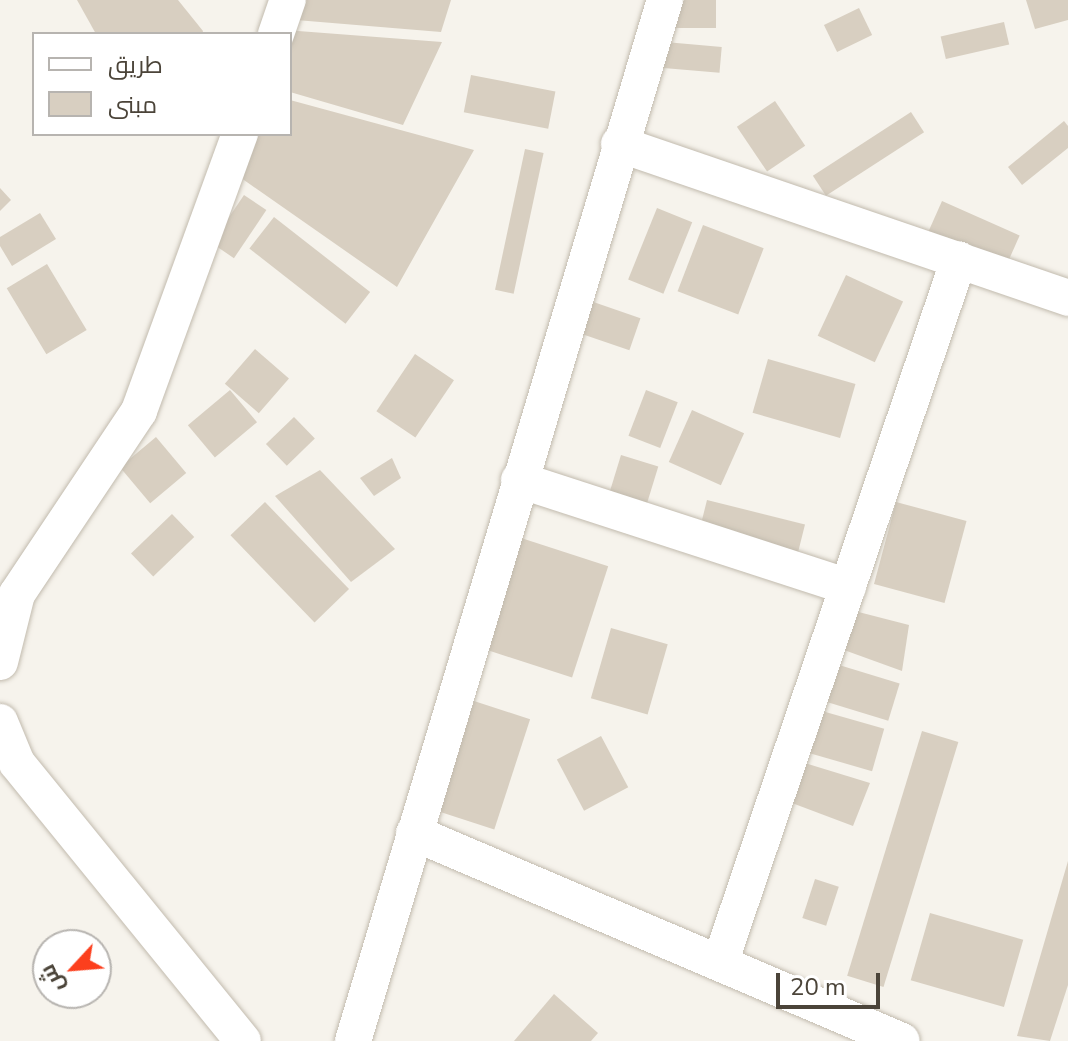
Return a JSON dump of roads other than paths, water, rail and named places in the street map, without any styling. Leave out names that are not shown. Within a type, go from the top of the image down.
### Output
[{"type":"street","points":[[277,32],[288,0]]},
{"type":"street","points":[[353,1041],[619,144],[665,0]]},
{"type":"street","points":[[0,662],[17,594],[139,411],[239,136]]},
{"type":"street","points":[[619,144],[1068,298]]},
{"type":"street","points":[[720,963],[959,259]]},
{"type":"street","points":[[519,480],[848,587]]},
{"type":"street","points":[[0,722],[17,763],[25,774],[243,1041]]},
{"type":"street","points":[[414,833],[902,1041]]}]
